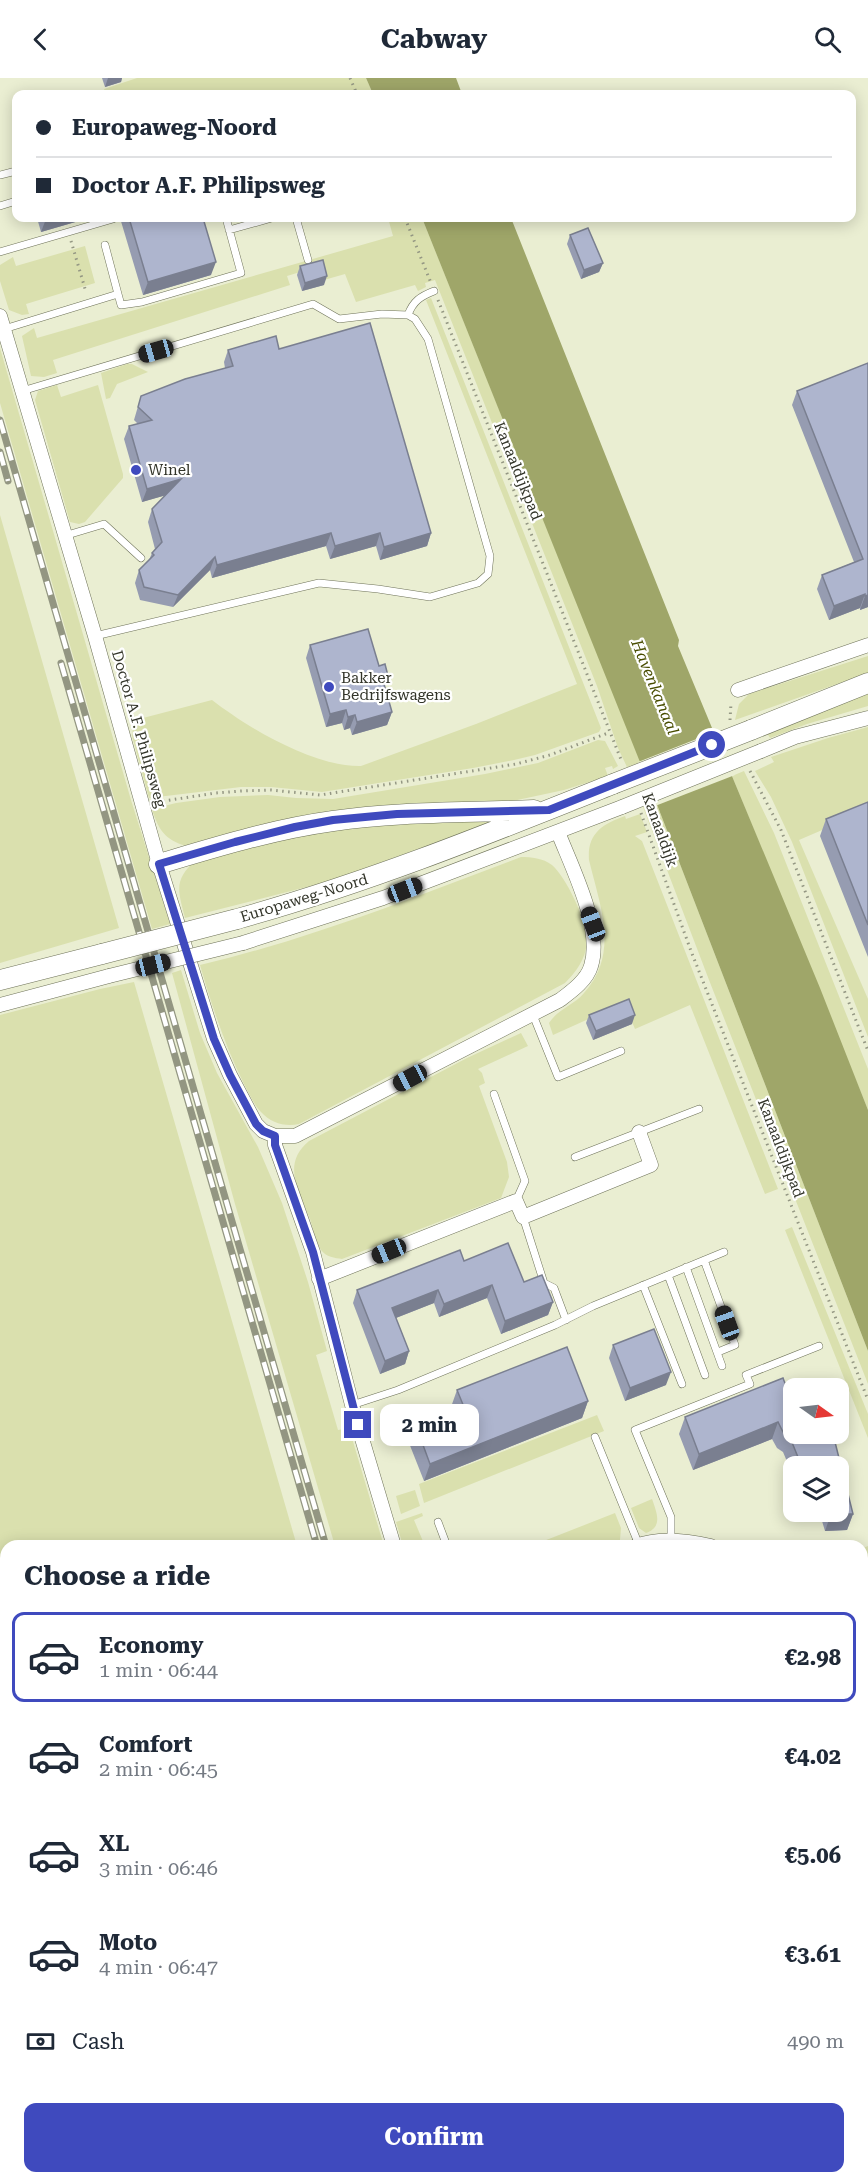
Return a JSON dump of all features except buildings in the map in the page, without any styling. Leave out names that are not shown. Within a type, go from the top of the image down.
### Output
[{"type":"main road","name":"Europaweg-Noord","points":[[0,980],[237,919],[366,880],[453,849],[868,683]]},
{"type":"main road","points":[[159,864],[235,842],[333,820],[397,814],[549,810]]},
{"type":"street","name":"Doctor A.F. Philipsweg","points":[[2,322],[95,636],[159,864],[214,1039],[256,1124],[263,1131],[275,1136]]},
{"type":"street","points":[[738,690],[868,645]]},
{"type":"street","name":"Europaweg-Noord","points":[[0,1005],[243,943],[383,898],[622,807],[795,737],[868,718]]},
{"type":"street","points":[[392,1540],[352,1405],[313,1252],[275,1145],[275,1136],[295,1136],[308,1131],[560,1000],[576,988],[591,968],[594,947],[593,924],[558,832]]},
{"type":"street","points":[[319,1279],[516,1201],[523,1217],[651,1165],[639,1132]]},
{"type":"lane","points":[[0,252],[103,222]]},
{"type":"lane","points":[[105,245],[121,305],[142,302],[241,273],[227,222]]},
{"type":"lane","points":[[229,230],[258,222]]},
{"type":"lane","points":[[297,222],[308,260]]},
{"type":"lane","points":[[408,315],[417,299],[434,291]]},
{"type":"lane","points":[[2,322],[118,294]]},
{"type":"lane","points":[[22,391],[313,304],[339,319],[382,314],[408,315],[416,319],[428,339],[490,556],[488,574],[478,583],[430,597],[319,583],[95,636]]},
{"type":"lane","points":[[64,536],[104,524],[141,558]]},
{"type":"lane","points":[[533,1014],[558,1077],[621,1051]]},
{"type":"lane","points":[[494,1094],[525,1181],[516,1201]]},
{"type":"lane","points":[[575,1157],[699,1109]]},
{"type":"lane","points":[[523,1217],[544,1283],[554,1288],[566,1320]]},
{"type":"lane","points":[[352,1405],[398,1390],[724,1252]]},
{"type":"lane","points":[[704,1260],[735,1345],[718,1352]]},
{"type":"lane","points":[[686,1267],[723,1366]]},
{"type":"lane","points":[[668,1275],[705,1375]]},
{"type":"lane","points":[[643,1285],[682,1384]]},
{"type":"lane","points":[[670,1540],[671,1517],[635,1430],[750,1384],[746,1375],[819,1346]]},
{"type":"lane","points":[[595,1437],[635,1540]]},
{"type":"lane","points":[[438,1522],[445,1540]]},
{"type":"path","name":"Kanaaldijkpad","points":[[407,222],[608,733]]},
{"type":"path","points":[[68,232],[88,303]]},
{"type":"path","points":[[143,804],[241,791],[271,790],[320,795],[525,762],[608,733],[622,764]]},
{"type":"path","points":[[750,771],[781,830],[868,1051]]},
{"type":"path","name":"Kanaaldijk","points":[[638,807],[674,903]]},
{"type":"path","name":"Kanaaldijkpad","points":[[674,903],[868,1400]]},
{"type":"shaded area","points":[[137,78],[366,78],[371,90],[104,90]]},
{"type":"shaded area","points":[[389,222],[424,222],[641,762],[627,767],[618,748],[597,686],[435,280],[425,283],[426,287],[418,291],[415,285],[356,302],[345,274],[324,280],[320,266],[287,276],[290,285],[53,360],[57,373],[44,377],[31,376],[22,336],[34,328],[37,338],[393,236]]},
{"type":"shaded area","points":[[85,246],[95,283],[26,304],[29,314],[22,315],[9,310],[0,281],[0,265],[13,257],[16,266]]},
{"type":"shaded area","points":[[431,298],[601,728],[599,732],[535,755],[514,760],[322,792],[271,787],[241,787],[149,798],[132,736],[133,728],[143,718],[212,700],[282,744],[323,760],[343,765],[361,766],[577,684],[426,300]]},
{"type":"shaded area","points":[[0,348],[131,800],[170,924],[152,929],[0,403]]},
{"type":"shaded area","points":[[127,364],[148,372],[117,384],[110,398],[106,399],[101,373]]},
{"type":"shaded area","points":[[57,385],[61,397],[98,385],[123,474],[123,478],[85,522],[79,524],[70,522],[35,400],[38,391]]},
{"type":"shaded area","points":[[0,515],[119,928],[0,963]]},
{"type":"shaded area","points":[[868,656],[868,673],[735,720],[739,704],[749,694]]},
{"type":"shaded area","points":[[868,693],[868,706],[807,724],[770,738],[767,733]]},
{"type":"shaded area","points":[[868,727],[868,802],[848,810],[850,818],[799,840],[868,999],[868,1037],[792,842],[771,797],[755,771],[774,762],[771,757]]},
{"type":"shaded area","points":[[598,740],[605,741],[618,766],[613,769],[612,766],[605,768],[608,776],[564,790],[499,804],[186,846],[163,833],[152,809],[220,797],[268,795],[333,799],[538,763]]},
{"type":"shaded area","points":[[744,771],[774,833],[868,1069],[868,1110],[732,776]]},
{"type":"shaded area","points":[[656,802],[868,1351],[868,1384],[643,807]]},
{"type":"shaded area","points":[[640,814],[647,832],[635,836],[642,841],[778,1189],[765,1194],[690,1005],[635,1029],[624,1003],[553,1035],[549,1023],[584,993],[595,978],[602,962],[604,929],[602,912],[589,860],[593,837],[609,823],[625,816],[626,819]]},
{"type":"shaded area","points":[[500,819],[330,881],[185,918],[179,886],[184,873],[197,859],[353,824]]},
{"type":"shaded area","points":[[521,857],[541,859],[552,865],[576,901],[587,935],[587,943],[579,965],[565,983],[299,1124],[278,1123],[261,1112],[237,1070],[214,1011],[200,965],[322,930]]},
{"type":"shaded area","points":[[181,970],[200,1033],[217,1073],[258,1147],[282,1203],[308,1282],[327,1351],[316,1355],[338,1430],[349,1428],[382,1540],[333,1540],[235,1204],[172,973]]},
{"type":"shaded area","points":[[134,982],[295,1540],[0,1540],[0,1015]]},
{"type":"shaded area","points":[[521,1033],[528,1046],[478,1069],[485,1083],[479,1086],[507,1162],[509,1177],[501,1198],[342,1259],[325,1254],[321,1250],[297,1189],[294,1169],[301,1150],[309,1141],[467,1058]]},
{"type":"shaded area","points":[[792,1227],[868,1414],[868,1438],[849,1390],[849,1378],[844,1378],[785,1230]]},
{"type":"shaded area","points":[[597,1415],[604,1431],[424,1503],[419,1484]]},
{"type":"shaded area","points":[[415,1490],[420,1506],[401,1514],[396,1496]]},
{"type":"shaded area","points":[[652,1499],[657,1514],[657,1523],[646,1533],[639,1528],[631,1508]]},
{"type":"shaded area","points":[[422,1513],[423,1516],[414,1520],[422,1540],[401,1540],[396,1522]]},
{"type":"shaded area","points":[[615,1513],[621,1528],[620,1540],[546,1540]]},
{"type":"water","points":[[366,78],[456,78],[460,90],[371,90]]},
{"type":"water","name":"Havenkanaal","points":[[424,222],[513,222],[679,640],[678,646],[820,988],[868,1110],[868,1351],[656,802]]},
{"type":"pier","points":[[717,731],[735,775],[655,806],[638,762]]},
{"type":"railway","points":[[0,420],[324,1540]]},
{"type":"railway","points":[[0,452],[8,481]]},
{"type":"railway","points":[[61,663],[315,1540]]},
{"type":"place","name":"Winel","points":[[136,470]]},
{"type":"place","name":"Bakker Bedrijfswagens","points":[[329,687]]},
{"type":"route","points":[[358,1425],[313,1252],[275,1145],[275,1136],[263,1131],[256,1124],[214,1039],[159,864],[235,842],[333,820],[397,814],[549,810],[712,745]]}]
